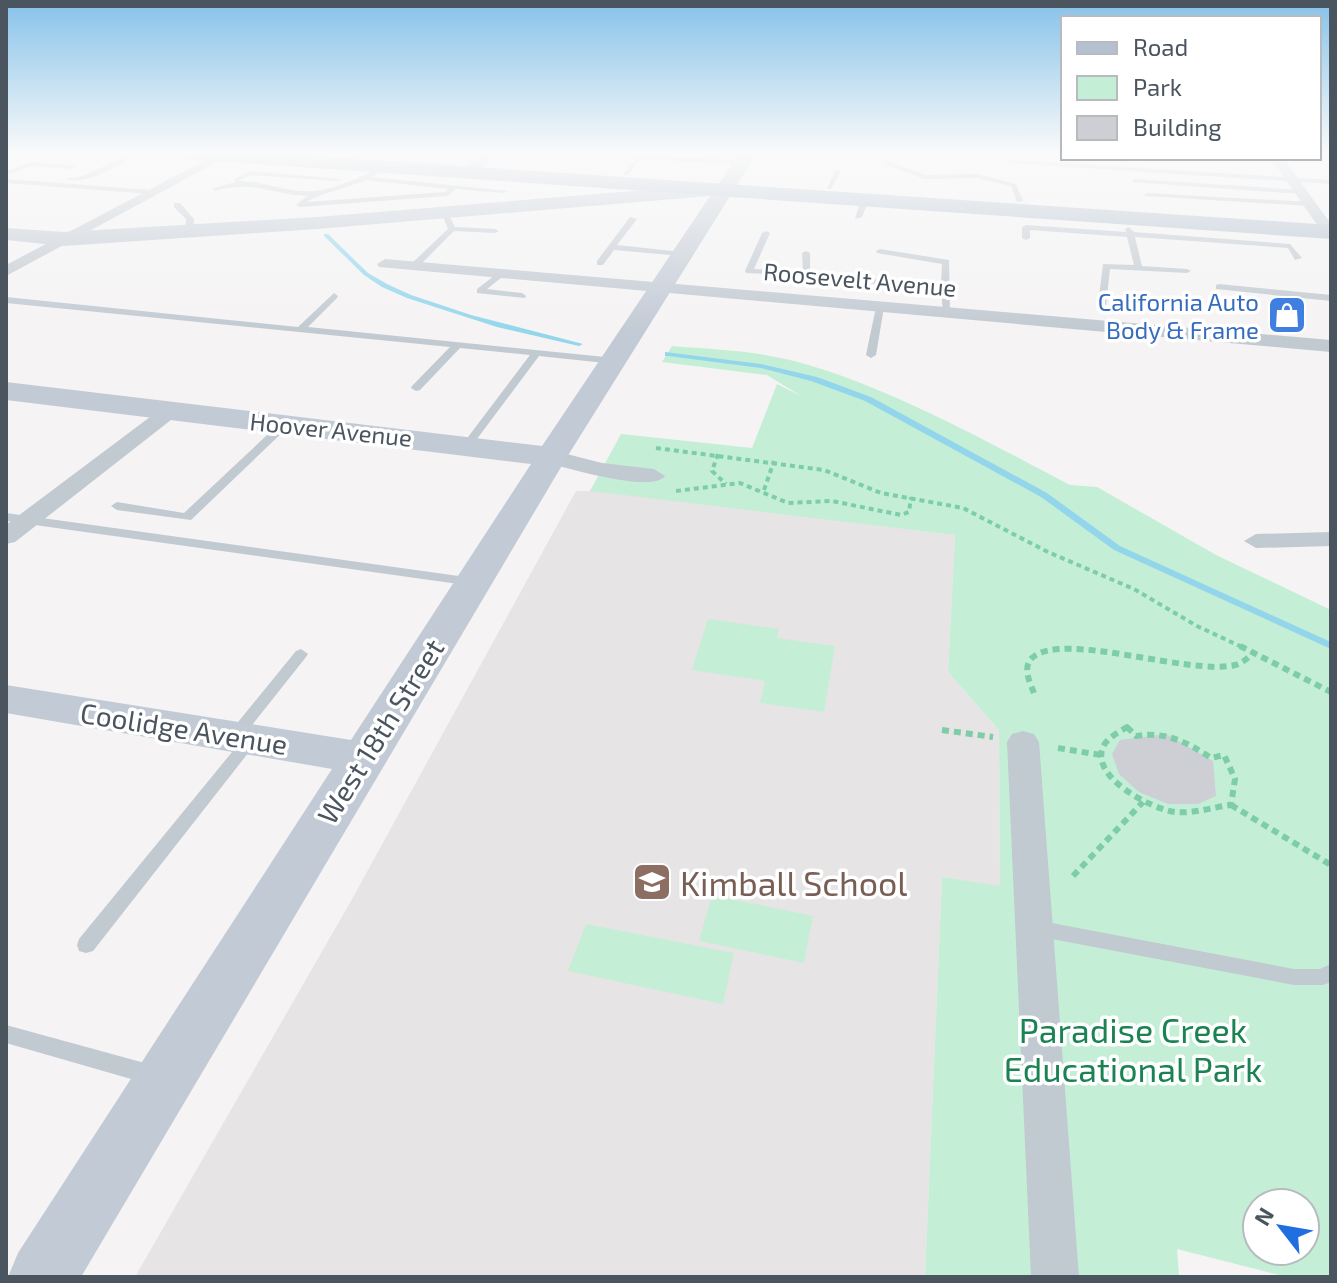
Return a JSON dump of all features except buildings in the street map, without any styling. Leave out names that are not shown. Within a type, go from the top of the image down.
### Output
[{"type":"main road","points":[[933,213],[1284,237],[1316,213]]},
{"type":"street","points":[[6,271],[112,213]]},
{"type":"street","points":[[6,234],[64,239],[448,221],[488,213]]},
{"type":"street","name":"West 18th Street","points":[[42,1277],[551,457],[709,213]]},
{"type":"street","name":"Roosevelt Avenue","points":[[385,264],[502,274],[672,271],[880,307],[1331,346]]},
{"type":"street","name":"Hoover Avenue","points":[[6,391],[467,445],[551,457],[651,480]]},
{"type":"street","points":[[6,537],[16,518],[169,412]]},
{"type":"street","points":[[1256,541],[1331,539]]},
{"type":"street","name":"Coolidge Avenue","points":[[6,699],[363,758]]},
{"type":"street","points":[[1023,742],[1055,1277]]},
{"type":"lane","points":[[184,213],[190,219],[190,231]]},
{"type":"lane","points":[[600,263],[633,219]]},
{"type":"lane","points":[[414,266],[448,221],[495,231]]},
{"type":"lane","points":[[1026,238],[1026,227],[1128,226],[1139,268]]},
{"type":"lane","points":[[766,233],[749,271],[807,274],[806,253]]},
{"type":"lane","points":[[1284,237],[1298,258]]},
{"type":"lane","points":[[612,247],[672,271]]},
{"type":"lane","points":[[880,251],[946,262],[947,313]]},
{"type":"lane","points":[[1102,305],[1106,266],[1187,271]]},
{"type":"lane","points":[[502,274],[480,291],[522,296]]},
{"type":"lane","points":[[843,279],[945,287]]},
{"type":"lane","points":[[1219,287],[1331,298]]},
{"type":"lane","points":[[300,330],[334,296]]},
{"type":"lane","points":[[6,300],[615,361]]},
{"type":"lane","points":[[871,355],[880,307]]},
{"type":"lane","points":[[416,388],[457,346]]},
{"type":"lane","points":[[467,445],[537,353]]},
{"type":"lane","points":[[117,506],[187,517],[285,424]]},
{"type":"lane","points":[[16,518],[474,582]]},
{"type":"lane","points":[[86,945],[243,737],[301,654]]},
{"type":"lane","points":[[1036,928],[1294,977],[1323,977],[1331,972]]},
{"type":"lane","points":[[6,1034],[164,1078]]},
{"type":"path","points":[[911,497],[909,512],[901,515],[832,501],[788,503],[764,490],[740,483],[696,491],[651,480],[647,447],[774,461],[824,470],[881,493],[911,497],[963,508],[1048,552],[1134,589],[1197,626],[1255,651],[1331,692]]},
{"type":"path","points":[[718,454],[712,471],[726,484]]},
{"type":"path","points":[[764,490],[774,461]]},
{"type":"path","points":[[1034,693],[1027,676],[1029,662],[1034,655],[1047,651],[1082,649],[1182,665],[1215,666],[1235,665],[1255,651]]},
{"type":"path","points":[[1231,805],[1237,783],[1235,772],[1224,755],[1211,758],[1179,738],[1164,734],[1136,736],[1127,727],[1103,745],[1101,755],[1107,772],[1143,802],[1173,812],[1201,812],[1231,805],[1331,865]]},
{"type":"path","points":[[1073,876],[1143,802]]},
{"type":"shaded area","name":"Kimball School","points":[[576,491],[611,491],[955,535],[948,672],[999,730],[1000,887],[942,878],[925,1277],[135,1277],[351,901]]},
{"type":"green space","name":"Paradise Creek Educational Park","points":[[672,346],[726,350],[781,358],[853,380],[928,412],[1070,485],[1097,487],[1216,555],[1331,610],[1331,1277],[1287,1277],[1248,1267],[1321,1267],[1321,1187],[1241,1187],[1241,1265],[1177,1249],[1179,1277],[925,1277],[942,877],[1000,886],[999,730],[948,672],[955,535],[590,491],[621,434],[752,448],[777,384],[801,396],[767,375],[662,362]]},
{"type":"green space","points":[[708,619],[779,629],[777,638],[835,646],[824,712],[760,703],[765,681],[692,670]]},
{"type":"green space","points":[[712,895],[813,916],[804,963],[699,941]]},
{"type":"green space","points":[[586,924],[734,953],[723,1004],[568,971]]},
{"type":"waterway","points":[[326,235],[366,274],[409,296],[500,326],[579,344]]},
{"type":"waterway","points":[[668,354],[761,366],[814,379],[868,399],[1044,495],[1117,548],[1331,646]]},
{"type":"place","name":"California Auto Body & Frame","points":[[1287,315]]},
{"type":"place","name":"Kimball School","points":[[652,882]]}]
